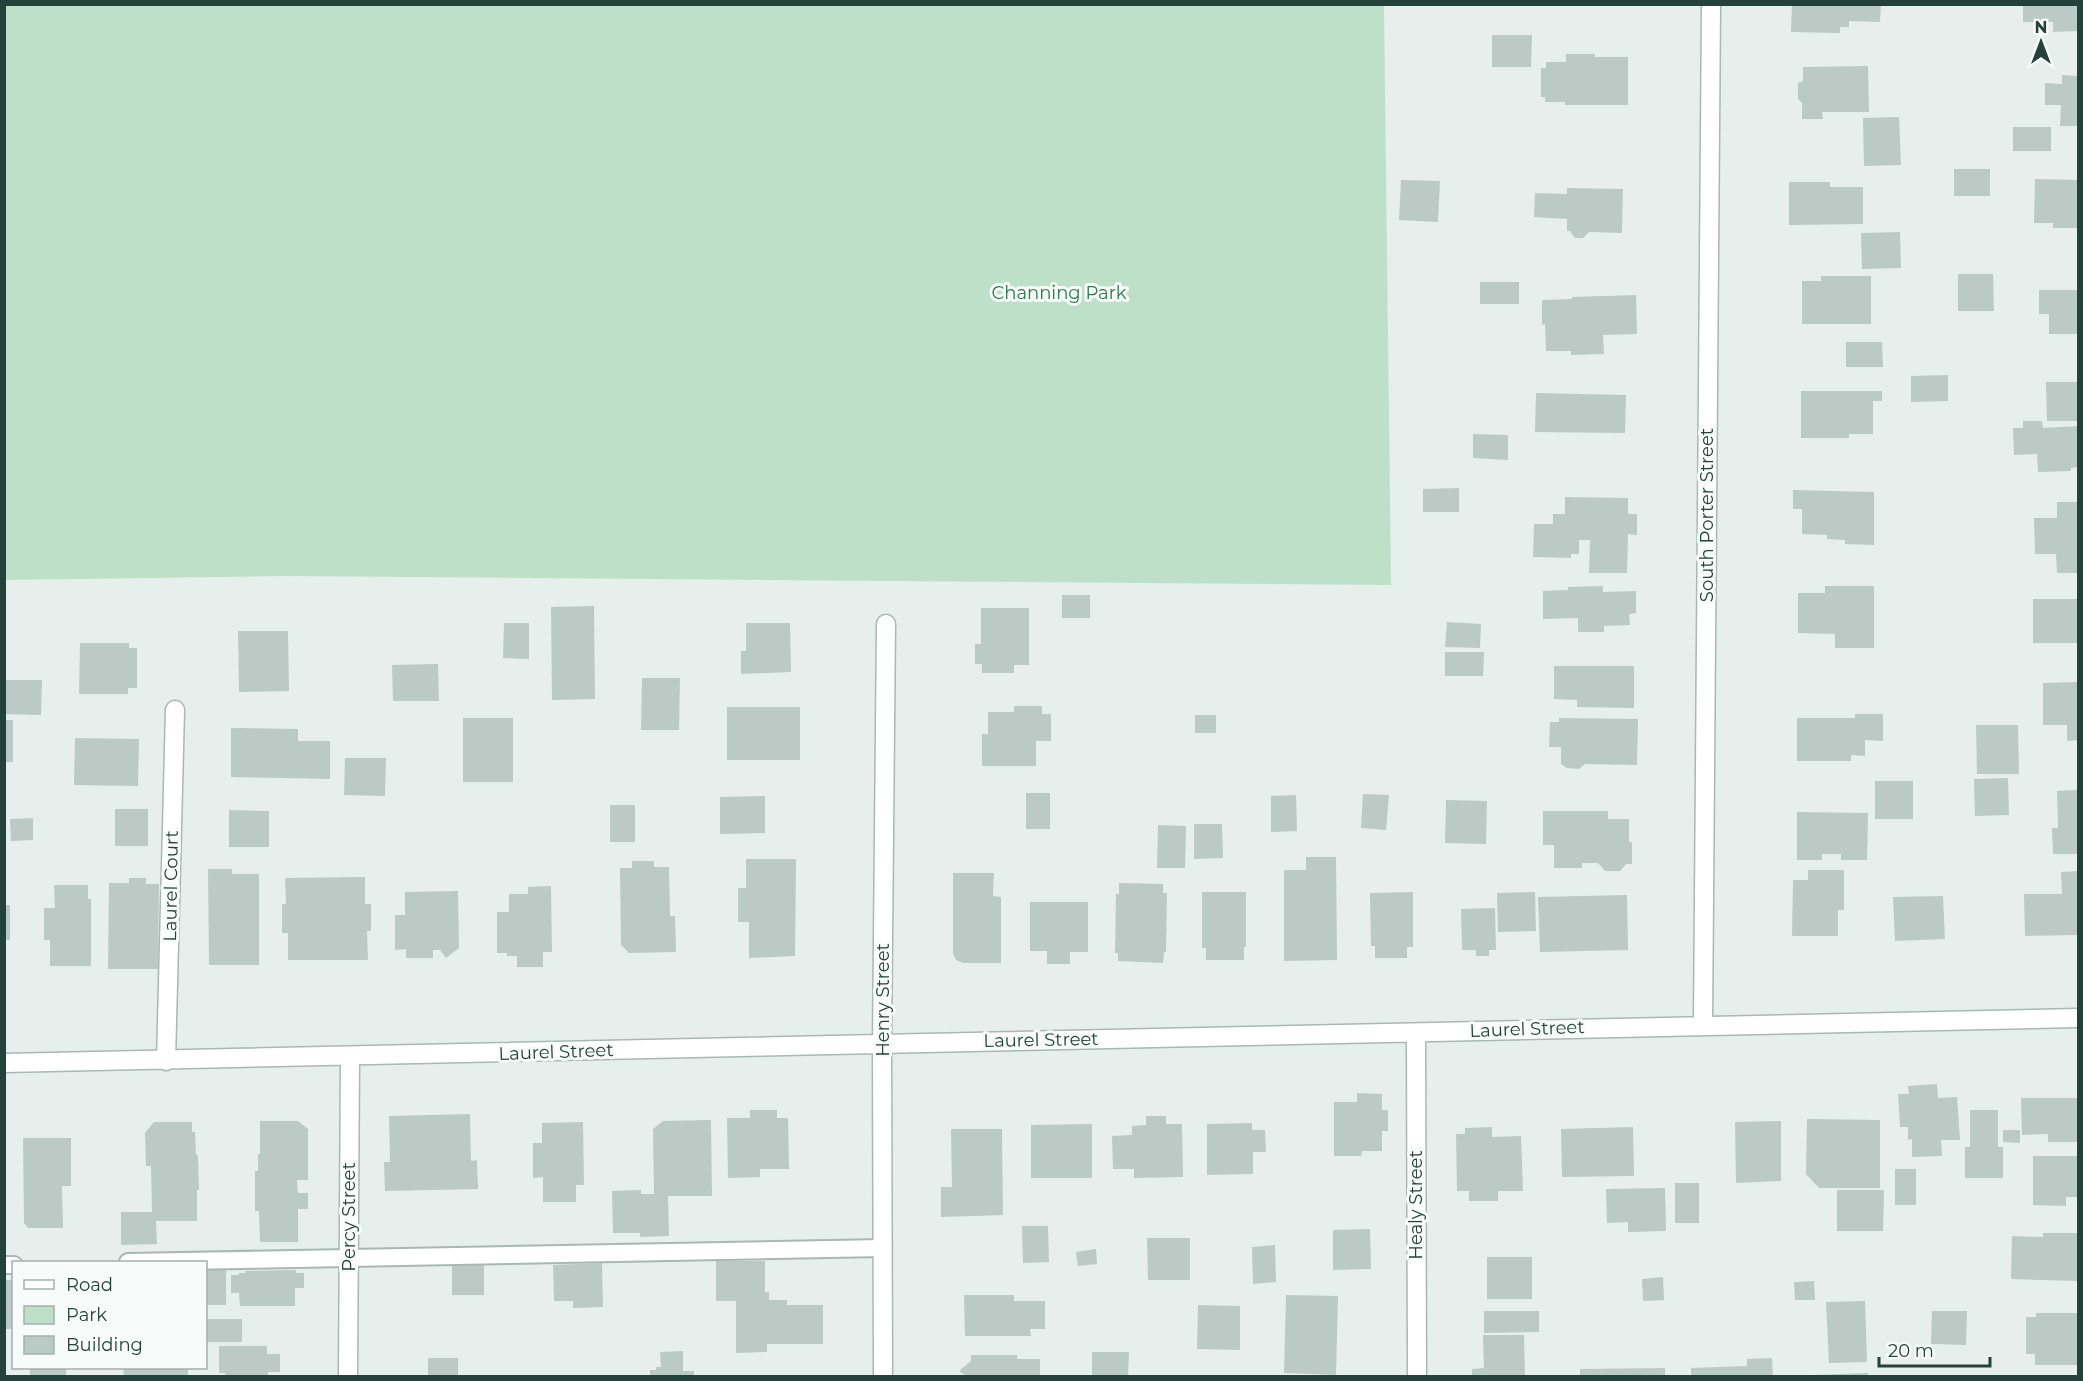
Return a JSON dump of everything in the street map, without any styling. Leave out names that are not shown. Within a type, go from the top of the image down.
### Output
[{"type":"street","name":"South Porter Street","points":[[1703,1025],[1711,4]]},
{"type":"street","name":"Henry Street","points":[[883,1377],[882,1044],[886,624]]},
{"type":"street","name":"Laurel Court","points":[[166,1061],[175,710]]},
{"type":"street","name":"Laurel Street","points":[[4,1063],[350,1058],[2079,1018]]},
{"type":"street","name":"Healy Street","points":[[1416,1033],[1417,1377]]},
{"type":"street","name":"Percy Street","points":[[348,1377],[350,1058]]},
{"type":"lane","points":[[207,1261],[883,1248]]},
{"type":"green space","name":"Channing Park","points":[[4,5],[1384,5],[1391,585],[286,576],[5,580]]},
{"type":"building","points":[[1792,4],[1881,4],[1880,22],[1849,21],[1849,27],[1840,27],[1840,33],[1791,32]]},
{"type":"building","points":[[2023,4],[2078,4],[2078,31],[2053,32],[2053,22],[2023,22]]},
{"type":"building","points":[[1492,35],[1532,35],[1531,67],[1492,67]]},
{"type":"building","points":[[1566,54],[1628,57],[1628,105],[1565,105],[1565,102],[1545,102],[1545,97],[1541,97],[1541,68],[1546,68],[1546,62],[1566,62]]},
{"type":"building","points":[[1868,66],[1869,112],[1822,112],[1823,119],[1802,119],[1798,83],[1803,81],[1803,67]]},
{"type":"building","points":[[2062,75],[2078,76],[2078,126],[2060,126],[2061,105],[2045,105],[2045,83],[2062,84]]},
{"type":"building","points":[[1899,117],[1901,165],[1864,166],[1863,118]]},
{"type":"building","points":[[2013,127],[2051,127],[2051,151],[2013,151]]},
{"type":"building","points":[[1954,169],[1990,169],[1990,196],[1954,196]]},
{"type":"building","points":[[2035,179],[2078,180],[2078,228],[2053,228],[2053,223],[2034,223]]},
{"type":"building","points":[[1401,180],[1440,181],[1438,222],[1399,220]]},
{"type":"building","points":[[1789,182],[1830,182],[1830,187],[1863,187],[1863,224],[1789,225]]},
{"type":"building","points":[[1567,188],[1623,189],[1622,233],[1589,232],[1583,238],[1575,238],[1570,231],[1567,231],[1567,219],[1534,217],[1535,193],[1567,194]]},
{"type":"building","points":[[1900,232],[1901,268],[1862,269],[1861,233]]},
{"type":"building","points":[[1958,274],[1993,274],[1994,311],[1958,311]]},
{"type":"building","points":[[1821,276],[1871,276],[1871,324],[1802,324],[1802,281],[1821,281]]},
{"type":"building","points":[[1480,282],[1519,282],[1519,304],[1480,304]]},
{"type":"building","points":[[2039,290],[2078,290],[2078,334],[2049,334],[2049,314],[2039,314]]},
{"type":"building","points":[[1636,295],[1637,334],[1603,335],[1604,354],[1571,355],[1571,351],[1546,351],[1545,324],[1542,325],[1542,300]]},
{"type":"building","points":[[1846,342],[1882,342],[1883,367],[1846,367]]},
{"type":"building","points":[[1948,375],[1948,401],[1911,402],[1911,376]]},
{"type":"building","points":[[2046,382],[2078,382],[2078,421],[2047,421]]},
{"type":"building","points":[[1801,391],[1882,391],[1882,401],[1873,401],[1873,434],[1849,434],[1849,438],[1801,438]]},
{"type":"building","points":[[1536,393],[1626,395],[1625,433],[1535,432]]},
{"type":"building","points":[[2023,421],[2042,421],[2043,428],[2078,426],[2078,467],[2071,468],[2071,471],[2038,472],[2037,454],[2014,455],[2013,428],[2023,428]]},
{"type":"building","points":[[1473,434],[1508,435],[1508,460],[1473,458]]},
{"type":"building","points":[[1459,488],[1459,512],[1423,512],[1423,489]]},
{"type":"building","points":[[1793,490],[1874,492],[1874,545],[1845,544],[1845,540],[1827,539],[1827,535],[1802,534],[1802,509],[1793,509]]},
{"type":"building","points":[[1565,497],[1628,498],[1628,514],[1637,514],[1637,535],[1628,534],[1627,573],[1589,573],[1590,540],[1579,540],[1579,554],[1571,554],[1571,558],[1533,557],[1534,524],[1553,524],[1553,514],[1565,514]]},
{"type":"building","points":[[2057,502],[2078,502],[2078,573],[2057,573],[2056,554],[2035,554],[2034,518],[2057,518]]},
{"type":"building","points":[[1603,586],[1603,592],[1636,591],[1636,613],[1629,614],[1630,625],[1604,626],[1604,632],[1578,632],[1578,618],[1543,619],[1543,591],[1568,590],[1568,587]]},
{"type":"building","points":[[1825,586],[1874,586],[1874,648],[1835,648],[1835,634],[1798,633],[1798,593],[1825,593]]},
{"type":"building","points":[[1062,595],[1090,595],[1090,618],[1062,618]]},
{"type":"building","points":[[2033,599],[2078,599],[2078,643],[2033,643]]},
{"type":"building","points":[[594,606],[595,699],[552,700],[551,607]]},
{"type":"building","points":[[981,608],[1029,608],[1029,665],[1014,665],[1014,673],[982,673],[982,664],[975,664],[975,644],[981,644]]},
{"type":"building","points":[[1447,622],[1481,624],[1480,648],[1445,647]]},
{"type":"building","points":[[504,623],[529,623],[529,659],[503,658]]},
{"type":"building","points":[[746,623],[790,623],[791,672],[741,674],[741,651],[746,651]]},
{"type":"building","points":[[238,631],[288,631],[289,691],[239,692]]},
{"type":"building","points":[[80,643],[129,643],[129,648],[137,648],[137,688],[128,688],[128,694],[79,694]]},
{"type":"building","points":[[1445,652],[1484,652],[1483,676],[1445,676]]},
{"type":"building","points":[[438,664],[439,701],[393,701],[392,665]]},
{"type":"building","points":[[1554,666],[1634,666],[1634,708],[1577,707],[1577,700],[1554,699]]},
{"type":"building","points":[[642,678],[680,678],[679,730],[641,730]]},
{"type":"building","points":[[5,680],[42,680],[41,715],[4,714]]},
{"type":"building","points":[[2078,682],[2078,740],[2067,741],[2067,725],[2043,725],[2043,683]]},
{"type":"building","points":[[1014,706],[1042,706],[1042,714],[1051,714],[1051,741],[1036,741],[1036,766],[982,766],[982,734],[988,734],[988,712],[1014,712]]},
{"type":"building","points":[[727,707],[800,707],[800,760],[727,760]]},
{"type":"building","points":[[1855,714],[1883,714],[1883,741],[1865,740],[1865,756],[1851,755],[1851,761],[1797,761],[1797,718],[1855,718]]},
{"type":"building","points":[[1195,715],[1216,715],[1216,733],[1195,733]]},
{"type":"building","points":[[463,718],[513,718],[513,782],[463,782]]},
{"type":"building","points":[[1559,718],[1638,719],[1637,765],[1585,764],[1579,769],[1567,768],[1561,764],[1561,747],[1549,747],[1550,722],[1559,722]]},
{"type":"building","points":[[5,720],[13,720],[13,762],[5,762]]},
{"type":"building","points":[[1976,725],[2018,725],[2019,774],[1977,774]]},
{"type":"building","points":[[231,728],[298,729],[298,741],[330,741],[330,779],[231,777]]},
{"type":"building","points":[[75,738],[139,739],[138,786],[74,785]]},
{"type":"building","points":[[345,758],[386,758],[385,796],[344,795]]},
{"type":"building","points":[[2008,778],[2009,815],[1975,816],[1974,779]]},
{"type":"building","points":[[1875,781],[1913,781],[1913,819],[1875,819]]},
{"type":"building","points":[[2078,790],[2078,854],[2053,854],[2052,828],[2058,828],[2057,791]]},
{"type":"building","points":[[1026,793],[1050,793],[1050,829],[1026,829]]},
{"type":"building","points":[[1363,794],[1389,795],[1386,830],[1361,828]]},
{"type":"building","points":[[1296,795],[1297,831],[1271,832],[1271,796]]},
{"type":"building","points":[[765,796],[765,833],[720,834],[720,797]]},
{"type":"building","points":[[1446,800],[1487,801],[1486,844],[1445,843]]},
{"type":"building","points":[[610,805],[635,805],[635,842],[610,842]]},
{"type":"building","points":[[115,809],[148,809],[148,846],[115,846]]},
{"type":"building","points":[[229,810],[269,811],[269,847],[229,847]]},
{"type":"building","points":[[1543,811],[1608,811],[1608,819],[1629,819],[1632,864],[1626,864],[1620,871],[1605,871],[1598,863],[1582,863],[1582,868],[1554,868],[1554,845],[1543,845]]},
{"type":"building","points":[[1797,812],[1868,813],[1867,860],[1841,860],[1841,854],[1822,854],[1822,860],[1797,860]]},
{"type":"building","points":[[33,818],[33,840],[11,841],[10,819]]},
{"type":"building","points":[[1194,824],[1222,824],[1223,858],[1194,859]]},
{"type":"building","points":[[1158,825],[1186,826],[1185,868],[1157,868]]},
{"type":"building","points":[[1306,857],[1336,857],[1337,960],[1284,961],[1284,870],[1306,870]]},
{"type":"building","points":[[746,859],[796,859],[795,956],[749,958],[749,922],[738,922],[738,888],[746,888]]},
{"type":"building","points":[[632,861],[654,861],[654,867],[669,867],[670,916],[675,916],[676,952],[629,953],[621,945],[620,868],[632,868]]},
{"type":"building","points":[[208,869],[232,869],[232,874],[259,874],[259,965],[209,965]]},
{"type":"building","points":[[1808,870],[1844,870],[1844,910],[1838,910],[1838,936],[1792,936],[1793,880],[1808,880]]},
{"type":"building","points":[[2078,871],[2078,935],[2025,936],[2024,894],[2062,894],[2061,872]]},
{"type":"building","points":[[953,873],[994,873],[993,896],[1001,897],[1001,963],[963,963],[956,960],[953,954]]},
{"type":"building","points":[[365,877],[365,904],[371,904],[371,931],[367,931],[368,960],[288,960],[288,933],[282,933],[282,904],[286,904],[285,878]]},
{"type":"building","points":[[129,878],[146,878],[146,884],[159,884],[158,969],[108,969],[109,883],[129,883]]},
{"type":"building","points":[[1119,883],[1163,884],[1163,893],[1167,893],[1166,952],[1164,952],[1163,963],[1118,961],[1118,953],[1115,953],[1116,894],[1119,894]]},
{"type":"building","points":[[54,885],[88,885],[88,899],[91,899],[91,966],[50,966],[50,940],[44,940],[44,908],[55,908]]},
{"type":"building","points":[[551,886],[552,952],[543,952],[543,967],[517,967],[517,956],[497,953],[497,912],[509,912],[509,894],[528,894],[528,887]]},
{"type":"building","points":[[458,891],[459,948],[446,958],[440,950],[433,950],[433,958],[406,958],[406,949],[395,950],[395,915],[405,915],[405,892]]},
{"type":"building","points":[[1202,892],[1246,892],[1244,960],[1206,960],[1206,948],[1202,948]]},
{"type":"building","points":[[1413,892],[1413,947],[1407,947],[1407,958],[1375,958],[1375,946],[1371,946],[1370,893]]},
{"type":"building","points":[[1535,892],[1536,931],[1498,932],[1497,893]]},
{"type":"building","points":[[1627,895],[1628,950],[1540,952],[1538,897]]},
{"type":"building","points":[[1943,896],[1945,939],[1895,941],[1893,897]]},
{"type":"building","points":[[1030,902],[1088,902],[1088,952],[1070,952],[1070,964],[1047,964],[1047,951],[1030,951]]},
{"type":"building","points":[[4,905],[10,905],[10,940],[4,940]]},
{"type":"building","points":[[1495,908],[1496,950],[1489,950],[1489,956],[1476,956],[1476,950],[1462,950],[1461,909]]},
{"type":"building","points":[[1937,1084],[1938,1098],[1957,1097],[1960,1140],[1941,1140],[1942,1156],[1912,1157],[1912,1139],[1908,1140],[1908,1127],[1900,1127],[1898,1094],[1909,1094],[1908,1086]]},
{"type":"building","points":[[1357,1093],[1382,1094],[1382,1110],[1388,1110],[1388,1131],[1382,1131],[1382,1151],[1362,1151],[1361,1156],[1334,1156],[1334,1102],[1357,1102]]},
{"type":"building","points":[[2021,1098],[2078,1098],[2078,1142],[2048,1142],[2048,1134],[2022,1135]]},
{"type":"building","points":[[750,1110],[777,1110],[777,1118],[788,1118],[789,1169],[760,1169],[760,1177],[728,1178],[727,1118],[750,1118]]},
{"type":"building","points":[[1970,1110],[1998,1110],[1998,1147],[2003,1147],[2003,1178],[1965,1178],[1965,1147],[1970,1147]]},
{"type":"building","points":[[470,1114],[471,1161],[477,1160],[478,1189],[385,1191],[384,1162],[390,1162],[389,1116]]},
{"type":"building","points":[[1146,1116],[1166,1116],[1166,1124],[1182,1124],[1183,1177],[1134,1178],[1134,1169],[1113,1169],[1112,1136],[1132,1135],[1132,1126],[1146,1125]]},
{"type":"building","points":[[1807,1119],[1880,1120],[1880,1188],[1819,1188],[1806,1174]]},
{"type":"building","points":[[711,1120],[712,1196],[668,1196],[669,1236],[640,1237],[640,1233],[613,1233],[612,1191],[641,1190],[641,1194],[654,1194],[653,1129],[663,1121]]},
{"type":"building","points":[[260,1121],[298,1121],[308,1129],[308,1180],[297,1180],[298,1193],[308,1193],[308,1209],[298,1209],[298,1242],[260,1242],[259,1211],[255,1211],[255,1171],[258,1171],[258,1154],[260,1154]]},
{"type":"building","points":[[1781,1121],[1781,1181],[1736,1183],[1735,1122]]},
{"type":"building","points":[[154,1122],[192,1122],[196,1155],[198,1155],[197,1221],[156,1221],[157,1244],[121,1245],[121,1212],[152,1212],[151,1166],[146,1166],[145,1133]]},
{"type":"building","points":[[583,1122],[584,1185],[576,1185],[576,1202],[543,1202],[543,1177],[533,1178],[533,1143],[542,1143],[542,1123]]},
{"type":"building","points":[[1252,1123],[1252,1130],[1265,1130],[1266,1152],[1253,1152],[1253,1174],[1207,1175],[1207,1124]]},
{"type":"building","points":[[1092,1124],[1092,1178],[1031,1178],[1031,1125]]},
{"type":"building","points":[[1492,1127],[1492,1137],[1521,1136],[1523,1191],[1498,1191],[1498,1201],[1469,1201],[1469,1191],[1457,1191],[1456,1134],[1465,1134],[1465,1128]]},
{"type":"building","points":[[1633,1127],[1634,1176],[1562,1177],[1561,1129]]},
{"type":"building","points":[[951,1129],[1002,1129],[1003,1215],[941,1217],[941,1187],[952,1187]]},
{"type":"building","points":[[2003,1130],[2020,1130],[2020,1143],[2003,1142]]},
{"type":"building","points":[[23,1138],[71,1138],[71,1186],[62,1186],[63,1228],[28,1228],[24,1223]]},
{"type":"building","points":[[2033,1156],[2078,1156],[2078,1197],[2066,1197],[2066,1206],[2033,1205]]},
{"type":"building","points":[[1895,1169],[1916,1169],[1916,1205],[1895,1205]]},
{"type":"building","points":[[1675,1183],[1699,1183],[1699,1223],[1675,1223]]},
{"type":"building","points":[[1665,1188],[1666,1231],[1628,1232],[1628,1222],[1607,1223],[1606,1189]]},
{"type":"building","points":[[1837,1190],[1884,1190],[1883,1231],[1837,1231]]},
{"type":"building","points":[[1022,1226],[1048,1226],[1049,1262],[1023,1263]]},
{"type":"building","points":[[1370,1229],[1371,1269],[1333,1270],[1333,1230]]},
{"type":"building","points":[[2043,1233],[2078,1233],[2078,1281],[2011,1279],[2012,1236],[2043,1237]]},
{"type":"building","points":[[1147,1238],[1190,1238],[1190,1280],[1148,1280]]},
{"type":"building","points":[[1275,1245],[1276,1282],[1253,1284],[1252,1247]]},
{"type":"building","points":[[1096,1249],[1097,1264],[1078,1266],[1076,1252]]},
{"type":"building","points":[[1487,1257],[1532,1257],[1532,1299],[1487,1299]]},
{"type":"building","points":[[716,1261],[765,1261],[765,1292],[769,1292],[769,1300],[787,1300],[787,1305],[823,1305],[823,1344],[767,1344],[767,1352],[736,1353],[736,1301],[716,1301]]},
{"type":"building","points":[[602,1263],[603,1307],[573,1308],[573,1301],[554,1301],[553,1265]]},
{"type":"building","points":[[452,1265],[484,1265],[484,1295],[452,1295]]},
{"type":"building","points":[[207,1269],[226,1269],[226,1305],[207,1305]]},
{"type":"building","points":[[296,1270],[296,1273],[304,1273],[304,1288],[295,1288],[295,1306],[240,1306],[239,1293],[231,1293],[231,1275],[239,1275],[245,1271]]},
{"type":"building","points":[[1663,1277],[1664,1300],[1643,1301],[1642,1279]]},
{"type":"building","points":[[4,1280],[12,1280],[12,1329],[4,1329]]},
{"type":"building","points":[[1814,1281],[1815,1300],[1795,1300],[1794,1282]]},
{"type":"building","points":[[964,1295],[1014,1295],[1014,1301],[1045,1301],[1045,1329],[1030,1329],[1031,1336],[965,1336]]},
{"type":"building","points":[[1286,1295],[1338,1296],[1336,1375],[1284,1373]]},
{"type":"building","points":[[1865,1301],[1867,1362],[1829,1363],[1826,1302]]},
{"type":"building","points":[[1198,1305],[1240,1306],[1240,1350],[1197,1349]]},
{"type":"building","points":[[1484,1311],[1539,1311],[1539,1332],[1484,1333]]},
{"type":"building","points":[[1932,1311],[1967,1311],[1966,1345],[1931,1344]]},
{"type":"building","points":[[2036,1313],[2078,1313],[2078,1365],[2035,1365],[2035,1354],[2026,1354],[2026,1317],[2036,1317]]},
{"type":"building","points":[[207,1319],[242,1319],[242,1342],[207,1342]]},
{"type":"building","points":[[1483,1335],[1524,1335],[1525,1376],[1472,1376],[1472,1369],[1484,1368]]},
{"type":"building","points":[[219,1346],[267,1346],[267,1354],[280,1354],[280,1372],[268,1372],[268,1376],[226,1376],[225,1373],[219,1373]]},
{"type":"building","points":[[683,1351],[683,1371],[694,1371],[694,1376],[650,1376],[650,1370],[661,1367],[660,1352]]},
{"type":"building","points":[[1092,1352],[1129,1352],[1128,1376],[1092,1376]]},
{"type":"building","points":[[971,1355],[1017,1355],[1017,1359],[1040,1359],[1040,1376],[966,1376],[959,1371],[971,1361]]},
{"type":"building","points":[[428,1358],[458,1358],[458,1376],[428,1376]]},
{"type":"building","points":[[1772,1358],[1773,1376],[1691,1376],[1691,1368],[1747,1366],[1747,1359]]},
{"type":"building","points":[[1665,1368],[1665,1376],[1580,1376],[1580,1369]]},
{"type":"building","points":[[30,1369],[66,1369],[66,1376],[30,1376]]},
{"type":"building","points":[[123,1369],[188,1369],[188,1376],[124,1376]]},
{"type":"building","points":[[1868,1373],[1868,1376],[1814,1376],[1814,1375]]}]
